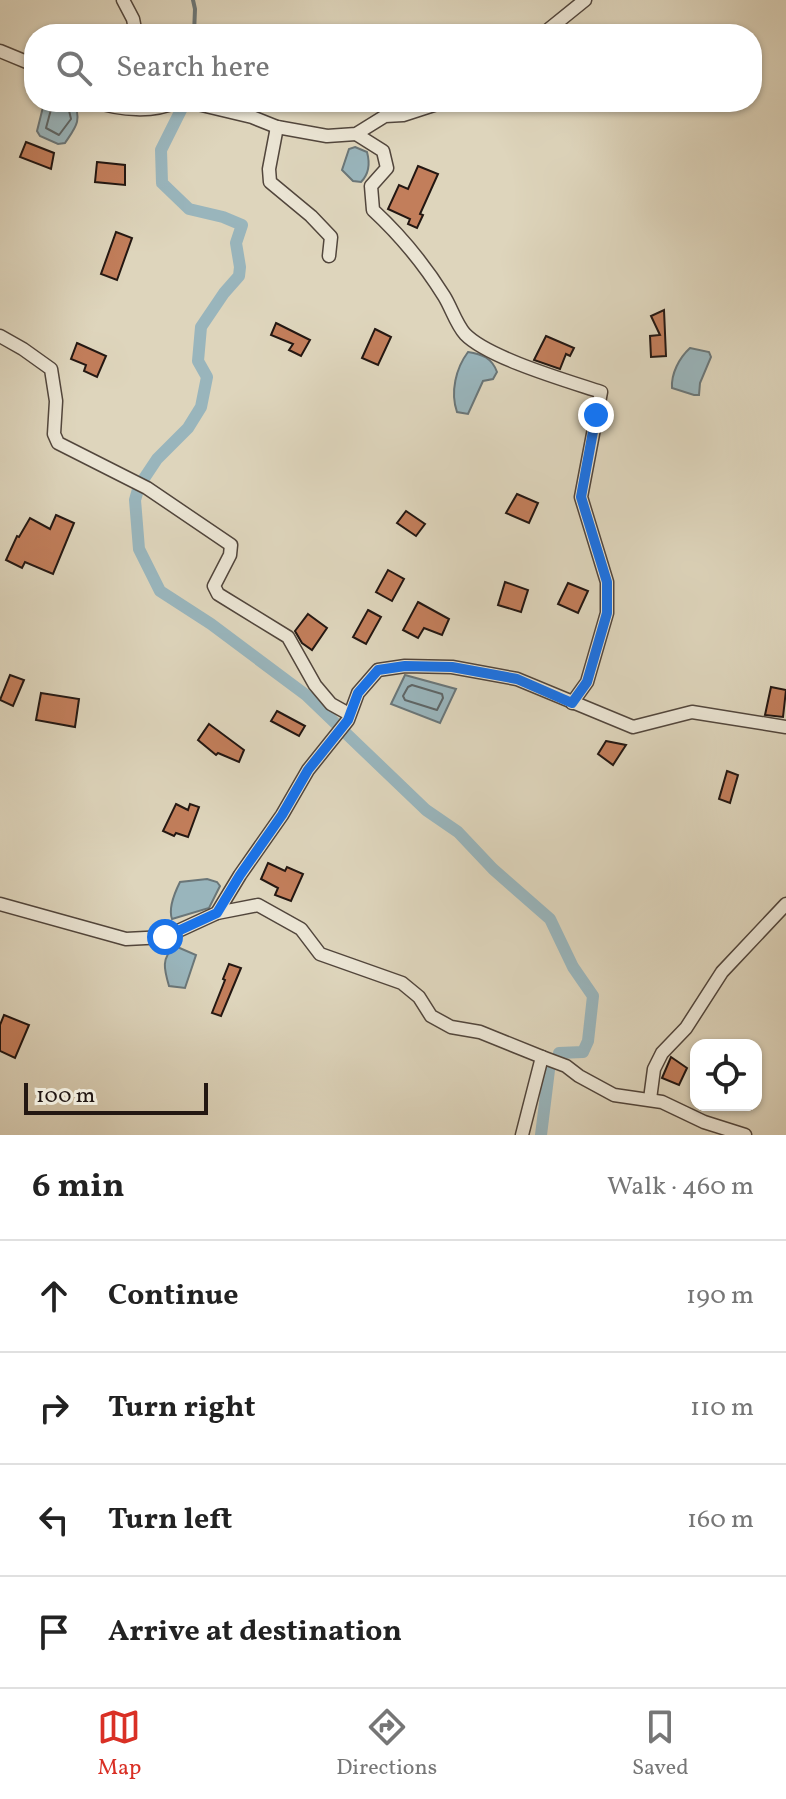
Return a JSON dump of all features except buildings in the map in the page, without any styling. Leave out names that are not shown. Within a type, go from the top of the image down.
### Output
[{"type":"street","points":[[123,0],[134,24]]},
{"type":"street","points":[[555,24],[585,0]]},
{"type":"street","points":[[0,51],[24,61]]},
{"type":"street","points":[[231,112],[277,127],[327,136],[356,134],[385,116],[412,112]]},
{"type":"street","points":[[277,127],[269,169],[270,182],[331,237],[329,256]]},
{"type":"street","points":[[356,134],[383,151],[387,168],[371,186],[373,210],[399,234],[443,294],[466,334],[499,355],[601,392],[581,497],[607,582],[607,613],[587,682],[572,703]]},
{"type":"street","points":[[0,336],[51,369],[56,401],[54,434],[58,443],[147,488],[231,545],[230,555],[214,586],[218,594],[288,637],[315,685],[331,704],[349,714]]},
{"type":"street","points":[[217,913],[308,770],[348,720],[358,693],[378,670],[405,666],[452,667],[517,679],[633,727],[692,712],[786,727]]},
{"type":"street","points":[[0,904],[126,939],[165,937],[217,913],[258,905],[301,929],[320,954],[402,983],[419,997],[431,1016],[451,1027],[480,1032],[566,1066],[614,1095],[650,1099],[745,1135]]},
{"type":"street","points":[[650,1099],[654,1069],[662,1053],[686,1028],[722,972],[786,904]]},
{"type":"street","points":[[522,1135],[542,1057]]},
{"type":"water","points":[[42,112],[77,112],[76,124],[65,143],[58,144],[40,136],[37,131]]},
{"type":"water","points":[[355,147],[367,152],[368,156],[367,172],[361,182],[353,181],[342,170],[349,149]]},
{"type":"water","points":[[690,348],[709,352],[711,357],[700,383],[699,395],[672,388],[676,366]]},
{"type":"water","points":[[468,352],[486,358],[497,372],[493,379],[483,381],[468,414],[457,412],[454,388],[460,365]]},
{"type":"water","points":[[405,675],[456,689],[440,723],[391,704]]},
{"type":"water","points":[[207,879],[220,886],[209,908],[172,919],[171,905],[180,882]]},
{"type":"water","points":[[175,946],[196,955],[185,988],[169,986],[166,974],[166,959]]},
{"type":"waterway","points":[[193,0],[194,24]]},
{"type":"waterway","points":[[180,112],[161,150],[162,183],[189,209],[242,225],[236,243],[240,267],[239,276],[201,327],[198,361],[207,377],[201,407],[188,428],[157,459],[139,486],[135,500],[139,549],[160,591],[211,624],[306,695],[426,810],[458,832],[493,869],[550,919],[573,967],[593,996],[588,1041],[583,1052],[559,1053]]},
{"type":"waterway","points":[[541,1135],[549,1070]]},
{"type":"route","points":[[165,937],[217,913],[308,770],[348,720],[358,693],[378,670],[405,666],[452,667],[517,679],[572,703],[587,682],[607,613],[607,582],[581,497],[596,415]]}]
